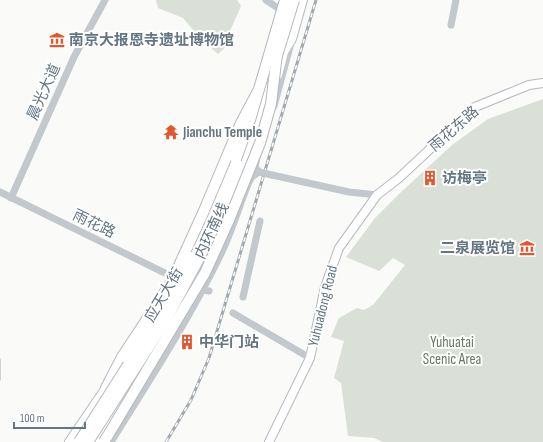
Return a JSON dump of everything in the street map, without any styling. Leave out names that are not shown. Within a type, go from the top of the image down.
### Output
[{"type":"highway","name":"内环南线","points":[[79,442],[168,302],[192,257],[236,159],[285,0]]},
{"type":"highway","name":"内环南线","points":[[88,442],[185,288],[218,222],[250,144],[294,0]]},
{"type":"highway","points":[[104,442],[204,273],[228,220],[260,143],[271,104],[277,54]]},
{"type":"highway","points":[[106,388],[122,357],[172,281],[203,214],[241,123],[258,91]]},
{"type":"main road","name":"应天大街","points":[[96,442],[202,269],[245,168],[270,100],[284,52],[292,39],[303,0]]},
{"type":"main road","points":[[279,4],[299,14]]},
{"type":"main road","name":"应天大街","points":[[69,442],[177,279],[208,213],[242,130],[279,4]]},
{"type":"main road","name":"雨花东路","points":[[377,195],[399,178],[475,108],[529,86],[543,83]]},
{"type":"main road","name":"Yuhuadong Road","points":[[269,442],[310,358],[325,287],[339,248],[377,195]]},
{"type":"street","name":"晨光大道","points":[[11,198],[74,57],[105,0]]},
{"type":"street","points":[[266,0],[279,4]]},
{"type":"street","points":[[451,24],[456,0]]},
{"type":"street","name":"应天大街","points":[[111,442],[205,291],[235,222],[249,182],[252,177],[259,172],[255,167],[273,112],[292,39]]},
{"type":"street","points":[[259,172],[349,192],[377,195]]},
{"type":"street","name":"雨花路","points":[[0,192],[177,279],[191,288]]},
{"type":"street","points":[[243,297],[260,221]]},
{"type":"street","points":[[191,288],[205,291]]},
{"type":"street","points":[[233,313],[310,358]]},
{"type":"green space","points":[[156,0],[237,0],[241,6],[230,31],[230,43],[218,54],[200,38],[183,18],[158,8]]},
{"type":"green space","name":"Yuhuatai Scenic Area","points":[[543,99],[543,442],[383,442],[374,438],[348,436],[341,383],[334,378],[344,341],[331,337],[339,318],[357,308],[364,310],[373,305],[405,265],[393,258],[379,271],[346,257],[375,218],[452,145],[488,119]]},
{"type":"waterway","points":[[0,359],[0,380]]},
{"type":"railway","points":[[166,442],[191,400],[209,358],[316,0]]},
{"type":"place","name":"南京大报恩寺遗址博物馆","points":[[57,40]]},
{"type":"place","name":"Jianchu Temple","points":[[171,132]]},
{"type":"place","name":"访梅亭","points":[[430,178]]},
{"type":"place","name":"二泉展览馆","points":[[527,248]]},
{"type":"place","name":"中华门站","points":[[187,342]]}]
